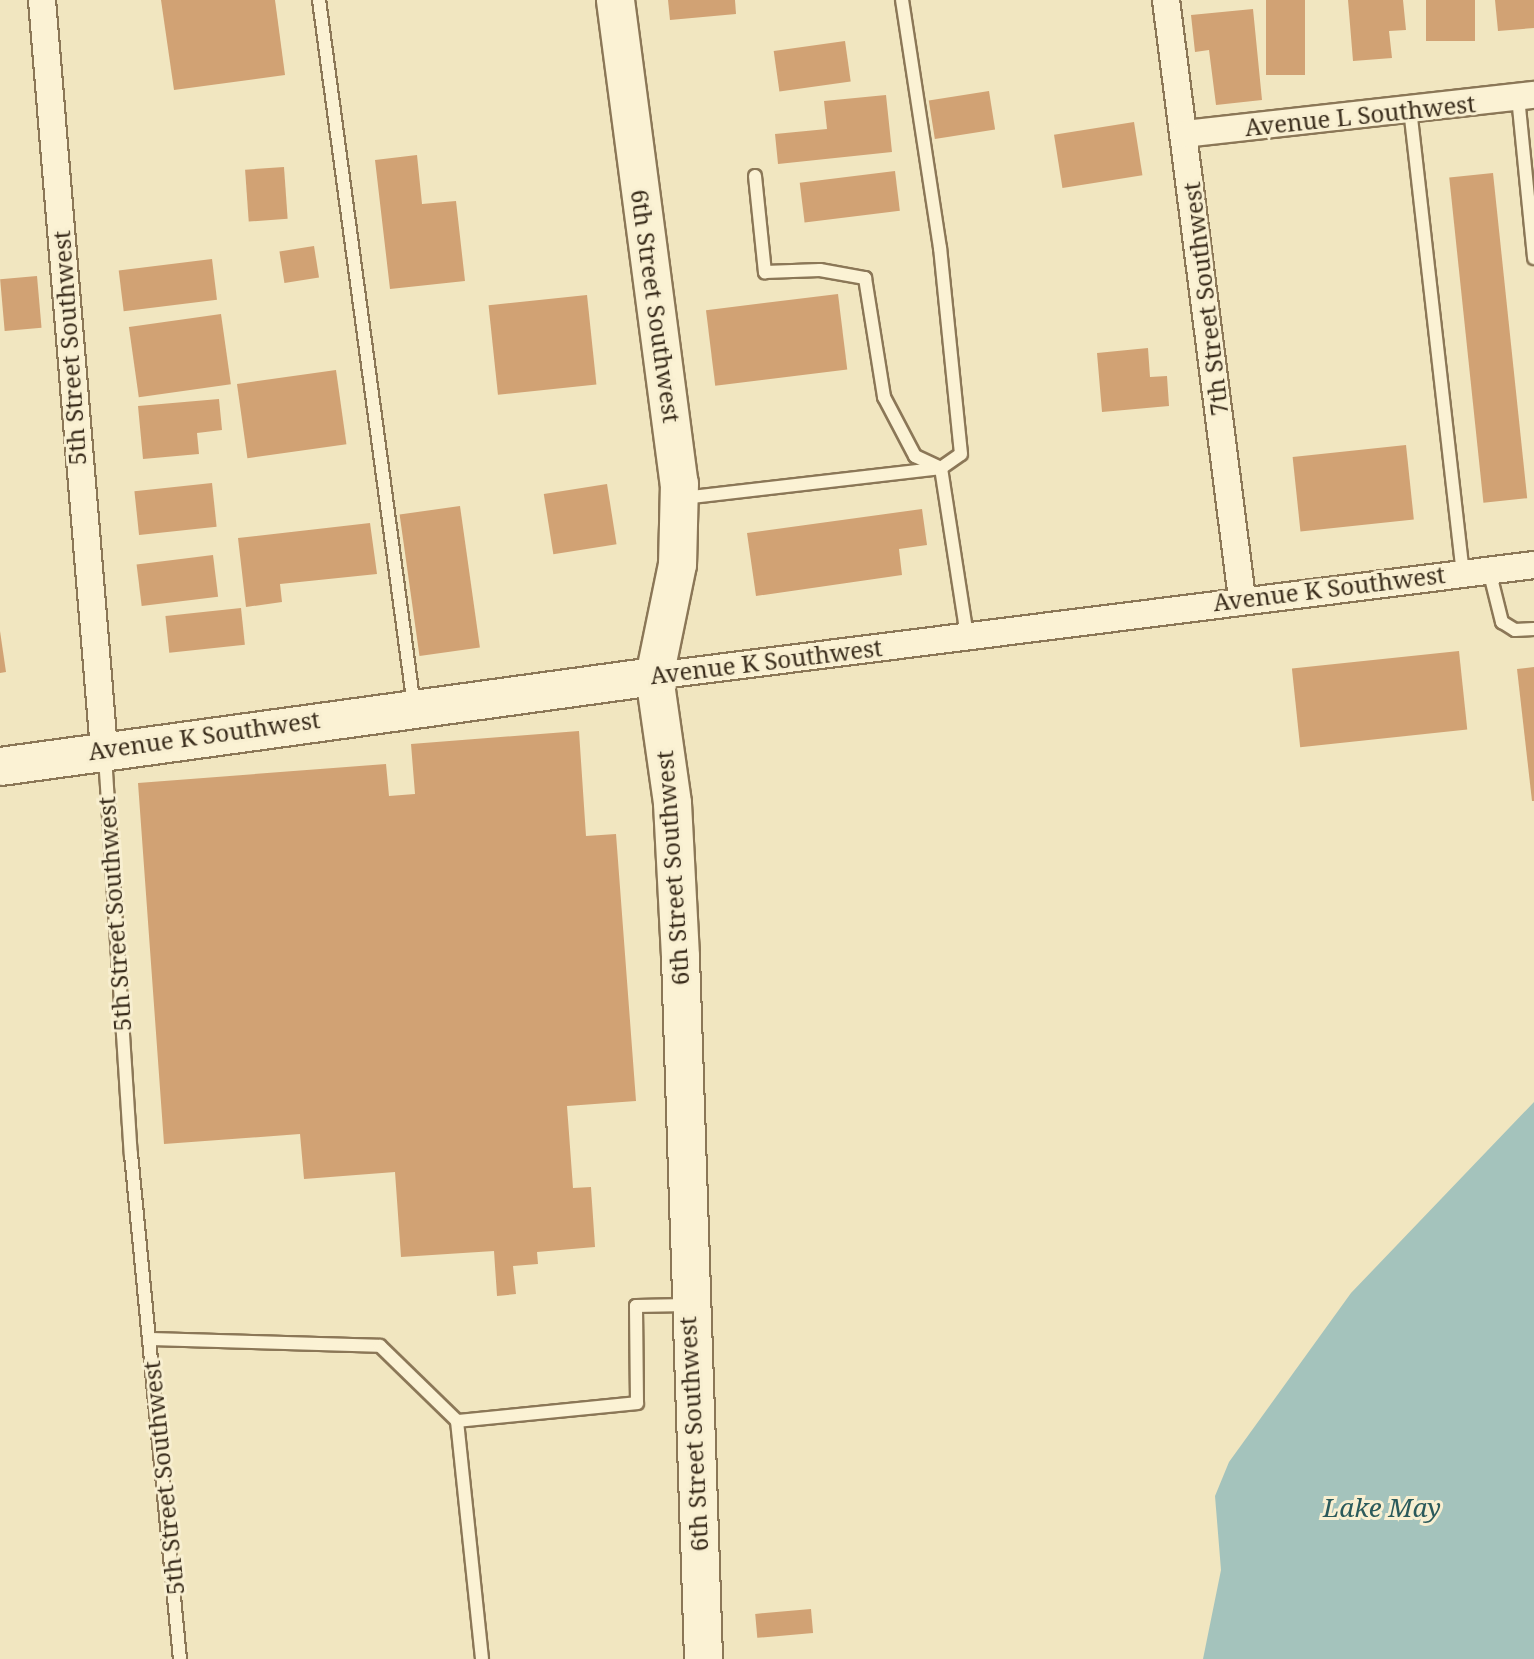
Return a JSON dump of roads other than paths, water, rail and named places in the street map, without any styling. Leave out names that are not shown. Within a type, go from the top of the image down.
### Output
[{"type":"street","name":"5th Street Southwest","points":[[42,0],[104,749]]},
{"type":"street","name":"6th Street Southwest","points":[[615,0],[680,498],[677,564],[654,676],[672,803],[680,957],[687,1306],[703,1659]]},
{"type":"street","name":"7th Street Southwest","points":[[1166,0],[1242,598]]},
{"type":"street","name":"Avenue L Southwest","points":[[1185,134],[1526,96]]},
{"type":"street","name":"Avenue K Southwest","points":[[0,766],[414,706],[1242,598],[1462,571],[1534,565]]},
{"type":"lane","points":[[319,0],[414,706]]},
{"type":"lane","points":[[680,498],[941,468],[961,454],[962,438],[902,0]]},
{"type":"lane","points":[[1526,96],[1534,258]]},
{"type":"lane","points":[[1410,109],[1462,571]]},
{"type":"lane","points":[[755,176],[765,272],[820,270],[865,278],[884,397],[915,456],[941,468]]},
{"type":"lane","points":[[941,468],[967,635]]},
{"type":"lane","points":[[1489,570],[1502,622],[1515,630],[1534,629]]},
{"type":"lane","name":"5th Street Southwest","points":[[104,749],[149,1339],[180,1659]]},
{"type":"lane","points":[[457,1420],[637,1403],[636,1306],[687,1306]]},
{"type":"lane","points":[[149,1339],[380,1346],[457,1420],[482,1659]]},
{"type":"water","name":"Lake May","points":[[1534,1102],[1534,1659],[1203,1659],[1221,1570],[1215,1496],[1229,1462],[1351,1293]]}]
